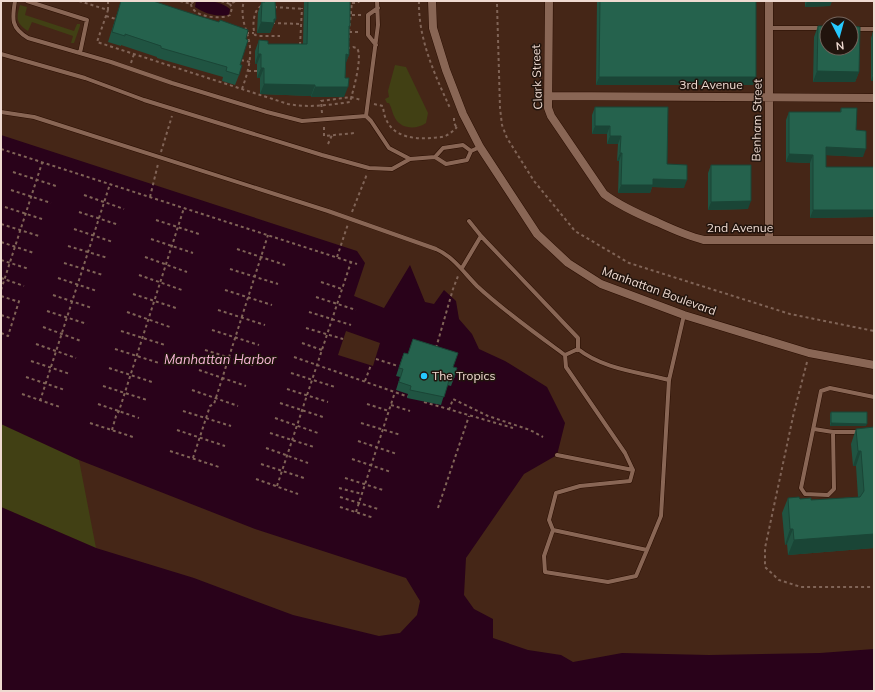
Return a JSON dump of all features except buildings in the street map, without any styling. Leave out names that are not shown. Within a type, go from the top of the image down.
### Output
[{"type":"street","name":"Manhattan Boulevard","points":[[432,1],[433,28],[446,70],[467,122],[480,147],[537,234],[568,263],[601,284],[684,315],[809,353],[874,365]]},
{"type":"street","name":"Clark Street","points":[[548,1],[548,108],[551,116],[598,185]]},
{"type":"street","name":"Benham Street","points":[[769,1],[769,240]]},
{"type":"street","name":"3rd Avenue","points":[[548,96],[874,98]]},
{"type":"street","name":"2nd Avenue","points":[[598,185],[604,194],[626,208],[691,237],[704,240],[874,240]]},
{"type":"lane","points":[[15,1],[13,14],[14,24],[18,31],[28,38],[267,112],[302,121],[366,116],[389,148],[410,159]]},
{"type":"lane","points":[[27,1],[87,20],[80,53]]},
{"type":"lane","points":[[366,116],[378,25],[377,1]]},
{"type":"lane","points":[[376,45],[368,35],[368,15],[378,8]]},
{"type":"lane","points":[[770,28],[819,28]]},
{"type":"lane","points":[[859,29],[874,29]]},
{"type":"lane","points":[[1,54],[85,78],[144,100],[369,168],[392,169],[410,159],[435,158],[446,164],[467,160],[471,151],[480,147]]},
{"type":"lane","points":[[1,112],[34,117],[350,219],[445,253],[462,268],[477,286],[512,315],[565,355],[566,367],[625,453],[633,470],[630,481],[580,486],[556,493],[549,520],[553,530],[544,556],[545,572],[608,582],[636,576],[661,516],[669,380],[684,315]]},
{"type":"lane","points":[[435,158],[443,148],[463,146],[471,151]]},
{"type":"lane","points":[[469,220],[481,236],[578,338],[578,349]]},
{"type":"lane","points":[[462,268],[481,236]]},
{"type":"lane","points":[[578,349],[588,356],[609,365],[669,380]]},
{"type":"lane","points":[[565,355],[578,349]]},
{"type":"lane","points":[[833,432],[834,489],[828,495],[805,494],[801,488],[821,391],[830,388],[874,397]]},
{"type":"lane","points":[[814,429],[833,432],[867,432]]},
{"type":"lane","points":[[557,455],[633,470]]},
{"type":"lane","points":[[553,530],[647,550]]},
{"type":"path","points":[[78,1],[108,10]]},
{"type":"path","points":[[108,1],[108,10],[97,42],[298,106],[350,102],[359,54],[357,48],[348,47]]},
{"type":"path","points":[[180,1],[191,4],[193,9],[201,14],[209,17],[222,18],[230,15],[232,8],[230,4]]},
{"type":"path","points":[[191,4],[194,1]]},
{"type":"path","points":[[221,1],[230,4],[236,1]]},
{"type":"path","points":[[242,89],[250,62],[250,48],[243,18],[244,1]]},
{"type":"path","points":[[348,53],[352,2],[357,3],[360,1]]},
{"type":"path","points":[[254,33],[256,12],[262,6],[266,6]]},
{"type":"path","points":[[273,7],[303,9],[300,46],[304,49]]},
{"type":"path","points":[[106,16],[116,19]]},
{"type":"path","points":[[272,23],[302,24]]},
{"type":"path","points":[[349,32],[368,32]]},
{"type":"path","points":[[246,33],[254,33],[255,35],[259,36],[280,36]]},
{"type":"path","points":[[167,65],[169,58]]},
{"type":"path","points":[[241,60],[250,62]]},
{"type":"path","points":[[248,71],[257,71]]},
{"type":"path","points":[[322,114],[321,101],[351,97],[361,100]]},
{"type":"path","points":[[340,98],[340,103]]},
{"type":"path","points":[[330,100],[331,104]]},
{"type":"path","points":[[372,103],[383,106],[384,117],[397,133],[406,137],[441,137],[447,135],[467,122]]},
{"type":"path","points":[[150,197],[174,109]]},
{"type":"path","points":[[324,127],[324,136],[355,133]]},
{"type":"path","points":[[328,144],[332,135]]},
{"type":"path","points":[[1,149],[357,264]]},
{"type":"path","points":[[1,290],[42,163]]},
{"type":"path","points":[[337,257],[369,168]]},
{"type":"path","points":[[14,172],[56,186]]},
{"type":"path","points":[[40,401],[110,184]]},
{"type":"path","points":[[11,190],[51,203]]},
{"type":"path","points":[[84,195],[124,209]]},
{"type":"path","points":[[5,207],[42,219]]},
{"type":"path","points":[[112,430],[184,208]]},
{"type":"path","points":[[79,212],[119,225]]},
{"type":"path","points":[[156,220],[199,234]]},
{"type":"path","points":[[1,224],[39,236]]},
{"type":"path","points":[[74,229],[113,242]]},
{"type":"path","points":[[193,458],[210,406],[214,404],[216,399],[268,235]]},
{"type":"path","points":[[151,239],[194,253]]},
{"type":"path","points":[[1,242],[34,253]]},
{"type":"path","points":[[68,246],[108,258]]},
{"type":"path","points":[[237,249],[285,265]]},
{"type":"path","points":[[145,257],[187,272]]},
{"type":"path","points":[[1,260],[29,269]]},
{"type":"path","points":[[277,486],[351,262]]},
{"type":"path","points":[[64,263],[103,275]]},
{"type":"path","points":[[436,351],[453,290],[462,268]]},
{"type":"path","points":[[230,269],[278,284]]},
{"type":"path","points":[[139,275],[182,290]]},
{"type":"path","points":[[1,278],[24,286]]},
{"type":"path","points":[[58,278],[98,291]]},
{"type":"path","points":[[321,282],[342,289]]},
{"type":"path","points":[[225,290],[272,305]]},
{"type":"path","points":[[133,294],[176,308]]},
{"type":"path","points":[[53,295],[92,308]]},
{"type":"path","points":[[1,296],[19,302]]},
{"type":"path","points":[[316,297],[356,310]]},
{"type":"path","points":[[1,333],[8,336],[20,298]]},
{"type":"path","points":[[218,310],[265,325]]},
{"type":"path","points":[[47,311],[87,324]]},
{"type":"path","points":[[127,312],[170,327]]},
{"type":"path","points":[[309,312],[351,325]]},
{"type":"path","points":[[1,315],[13,319]]},
{"type":"path","points":[[43,328],[81,341]]},
{"type":"path","points":[[306,328],[343,338]]},
{"type":"path","points":[[212,330],[259,345]]},
{"type":"path","points":[[121,331],[165,345]]},
{"type":"path","points":[[302,343],[322,350]]},
{"type":"path","points":[[36,344],[76,358]]},
{"type":"path","points":[[115,349],[159,363]]},
{"type":"path","points":[[205,350],[253,365]]},
{"type":"path","points":[[809,353],[794,412],[766,548],[765,567],[779,580],[801,587],[874,587]]},
{"type":"path","points":[[294,358],[410,397]]},
{"type":"path","points":[[376,359],[398,366]]},
{"type":"path","points":[[31,361],[70,374]]},
{"type":"path","points":[[365,382],[371,365]]},
{"type":"path","points":[[109,368],[152,382]]},
{"type":"path","points":[[199,370],[246,386]]},
{"type":"path","points":[[291,373],[335,387]]},
{"type":"path","points":[[26,378],[65,390]]},
{"type":"path","points":[[103,386],[147,400]]},
{"type":"path","points":[[287,389],[328,402]]},
{"type":"path","points":[[192,390],[238,406]]},
{"type":"path","points":[[356,512],[395,392]]},
{"type":"path","points":[[22,394],[60,407]]},
{"type":"path","points":[[418,399],[469,416],[513,428]]},
{"type":"path","points":[[450,410],[453,400],[488,416],[530,430],[543,437]]},
{"type":"path","points":[[280,403],[323,418]]},
{"type":"path","points":[[98,404],[139,418]]},
{"type":"path","points":[[367,404],[389,411]]},
{"type":"path","points":[[391,405],[410,411]]},
{"type":"path","points":[[183,411],[231,426]]},
{"type":"path","points":[[438,508],[469,416]]},
{"type":"path","points":[[275,418],[318,433]]},
{"type":"path","points":[[90,423],[133,437]]},
{"type":"path","points":[[361,423],[401,435]]},
{"type":"path","points":[[177,430],[225,446]]},
{"type":"path","points":[[270,433],[314,447]]},
{"type":"path","points":[[358,441],[397,454]]},
{"type":"path","points":[[266,448],[308,463]]},
{"type":"path","points":[[170,451],[219,467]]},
{"type":"path","points":[[352,459],[391,472]]},
{"type":"path","points":[[260,464],[304,478]]},
{"type":"path","points":[[345,478],[383,490]]},
{"type":"path","points":[[256,479],[298,494]]},
{"type":"path","points":[[339,488],[362,494]]},
{"type":"path","points":[[340,497],[378,509]]},
{"type":"path","points":[[340,507],[374,518]]},
{"type":"shaded area","points":[[20,5],[27,7],[25,15],[74,31],[77,24],[80,24],[74,43],[71,43],[73,36],[32,22],[28,31],[21,26],[18,20]]},
{"type":"shaded area","points":[[395,65],[406,67],[428,113],[426,123],[418,127],[405,126],[398,122],[389,103],[387,103],[385,99],[389,97],[388,91]]},
{"type":"shaded area","points":[[1,424],[79,460],[96,548],[1,507]]},
{"type":"water","points":[[196,1],[209,1],[222,4],[230,9],[229,15],[215,15],[203,11],[195,7]]},
{"type":"water","name":"Manhattan Harbor","points":[[1,135],[357,251],[365,263],[354,296],[384,308],[410,265],[425,302],[434,304],[444,290],[456,301],[459,319],[472,334],[479,349],[505,361],[547,387],[565,423],[557,455],[524,474],[466,558],[464,595],[474,609],[493,619],[493,638],[528,650],[561,655],[573,662],[622,653],[709,655],[820,653],[874,649],[874,691],[1,691],[1,507],[96,548],[194,578],[293,615],[379,636],[400,633],[417,615],[420,601],[406,578],[255,529],[79,460],[1,424]]},
{"type":"pier","points":[[346,331],[380,343],[373,366],[338,355]]},
{"type":"place","name":"The Tropics","points":[[424,376]]}]
